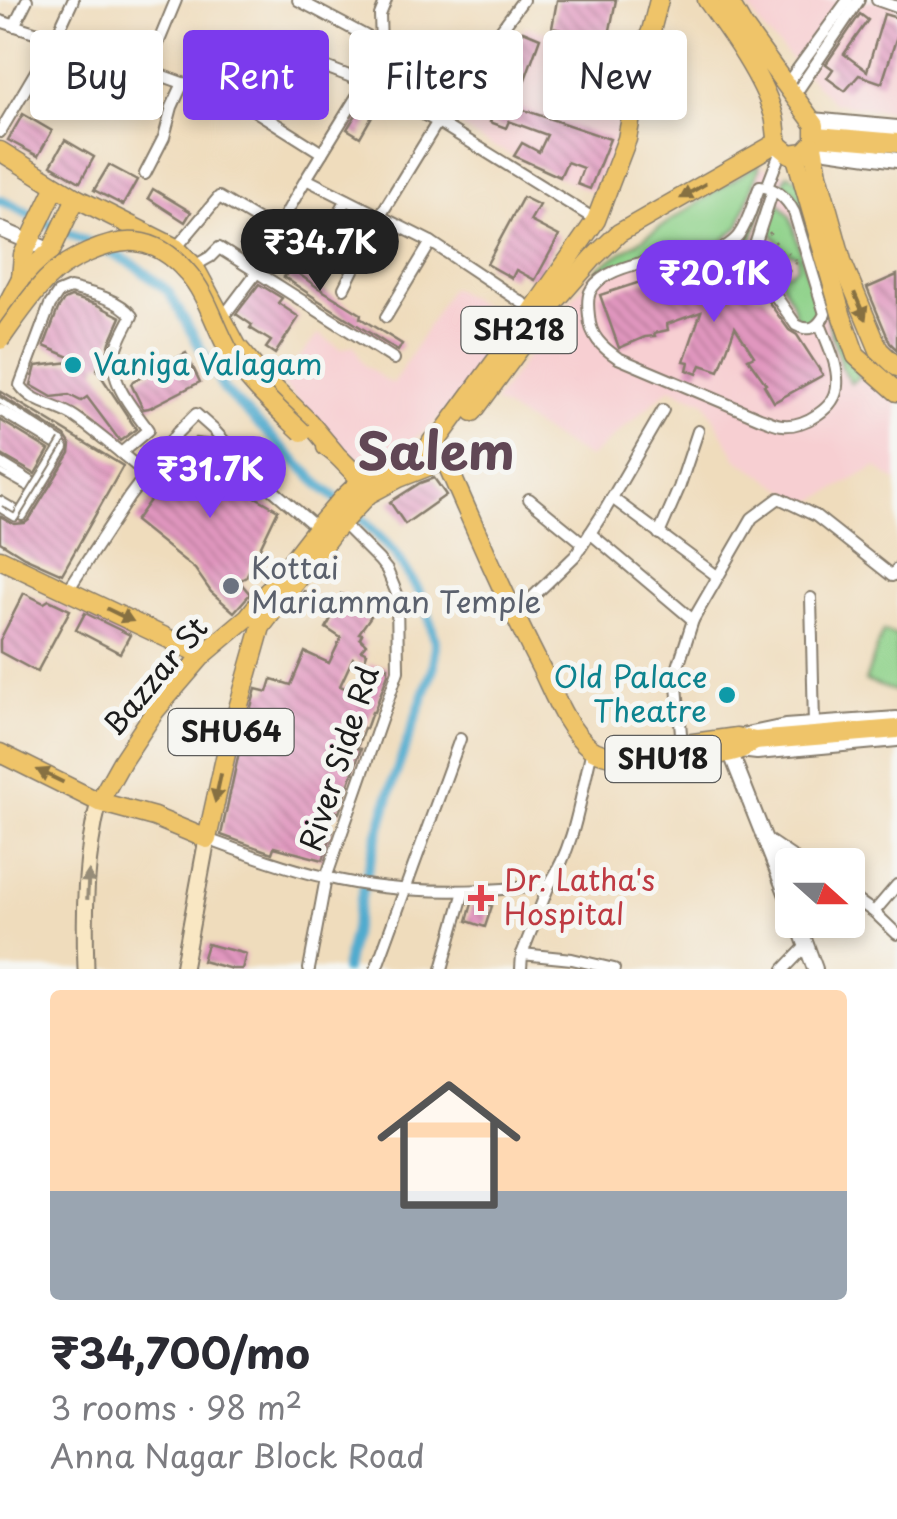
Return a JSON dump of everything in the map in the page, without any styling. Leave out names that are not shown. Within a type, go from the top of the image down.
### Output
[{"type":"main road","points":[[641,30],[646,0]]},
{"type":"main road","points":[[651,30],[659,0]]},
{"type":"main road","points":[[707,0],[734,36],[766,95],[856,356],[897,392]]},
{"type":"main road","points":[[728,0],[791,98]]},
{"type":"main road","points":[[744,26],[761,67],[820,132],[818,174],[843,264],[879,350],[897,367]]},
{"type":"main road","name":"SH218","points":[[783,144],[782,119],[791,98]]},
{"type":"main road","points":[[596,220],[627,139],[630,120]]},
{"type":"main road","name":"SH218","points":[[370,487],[440,450],[550,307],[619,233],[783,144],[805,152],[820,132],[897,143]]},
{"type":"main road","points":[[0,151],[54,190],[176,248],[194,266],[238,346],[306,427]]},
{"type":"main road","points":[[22,278],[23,254],[54,190]]},
{"type":"main road","points":[[0,318],[22,278],[50,251],[75,200]]},
{"type":"main road","name":"SH218","points":[[440,450],[596,220]]},
{"type":"main road","points":[[0,340],[48,277],[67,263],[111,244],[133,241],[154,246],[190,275],[231,354],[269,400],[306,427],[370,487]]},
{"type":"main road","name":"SHU18","points":[[440,450],[565,715],[590,748]]},
{"type":"main road","name":"SHU64","points":[[207,839],[255,622],[329,526],[370,487]]},
{"type":"main road","points":[[0,558],[203,655]]},
{"type":"main road","name":"Bazzar St","points":[[86,969],[90,838],[99,802],[155,711],[203,655],[255,622]]},
{"type":"main road","name":"SHU18","points":[[737,744],[897,729]]},
{"type":"main road","points":[[590,748],[682,752],[737,744]]},
{"type":"main road","points":[[0,753],[99,802],[154,817],[207,839],[183,969]]},
{"type":"street","points":[[14,26],[27,0]]},
{"type":"street","points":[[58,30],[73,0]]},
{"type":"street","points":[[163,31],[176,0]]},
{"type":"street","points":[[298,0],[355,30]]},
{"type":"street","points":[[381,30],[380,15],[386,0]]},
{"type":"street","points":[[501,30],[522,0]]},
{"type":"street","points":[[791,98],[848,0]]},
{"type":"street","points":[[791,98],[859,0]]},
{"type":"street","points":[[878,0],[897,7]]},
{"type":"street","points":[[0,22],[30,31]]},
{"type":"street","points":[[144,174],[164,137],[183,83],[163,76]]},
{"type":"street","points":[[0,132],[30,80]]},
{"type":"street","points":[[176,248],[219,197],[276,231],[349,109]]},
{"type":"street","points":[[270,120],[322,153]]},
{"type":"street","points":[[434,120],[596,220]]},
{"type":"street","points":[[344,288],[380,216],[438,122]]},
{"type":"street","points":[[897,128],[820,132],[827,150],[897,160]]},
{"type":"street","points":[[720,252],[725,265],[746,274],[758,271],[759,256],[754,248],[783,144]]},
{"type":"street","points":[[306,178],[431,242],[534,310]]},
{"type":"street","points":[[720,252],[741,233],[760,186],[787,200],[825,314],[820,324],[804,329],[796,325],[758,271]]},
{"type":"street","points":[[304,267],[348,200]]},
{"type":"street","points":[[0,229],[31,239],[50,251],[68,277],[70,288]]},
{"type":"street","points":[[386,317],[431,242]]},
{"type":"street","points":[[194,266],[219,248],[394,360]]},
{"type":"street","points":[[720,252],[636,264],[597,283],[588,302],[590,326],[602,347],[618,358],[784,426],[808,420],[832,402],[838,388],[820,324]]},
{"type":"street","points":[[223,317],[256,272]]},
{"type":"street","points":[[68,590],[146,474],[75,417],[56,406],[37,402],[20,385],[50,305],[58,293],[70,288],[96,294],[128,310],[132,316],[115,354],[114,374],[148,430],[121,453]]},
{"type":"street","points":[[0,410],[63,448],[35,488],[22,515],[0,505]]},
{"type":"street","points":[[515,614],[576,554],[663,410]]},
{"type":"street","name":"River Side Rd","points":[[146,474],[196,414],[252,472],[379,560],[397,594],[398,671],[326,878],[308,969]]},
{"type":"street","points":[[659,534],[698,431]]},
{"type":"street","points":[[0,463],[35,488]]},
{"type":"street","points":[[612,498],[718,576]]},
{"type":"street","points":[[682,752],[676,673],[693,620],[752,518],[779,498],[816,516],[892,576],[897,569]]},
{"type":"street","points":[[529,499],[693,620]]},
{"type":"street","points":[[810,598],[814,725]]},
{"type":"street","name":"SHU18","points":[[737,744],[786,727],[897,719]]},
{"type":"street","points":[[737,744],[756,752],[897,739]]},
{"type":"street","points":[[376,969],[460,740]]},
{"type":"street","points":[[737,744],[775,864]]},
{"type":"street","points":[[521,969],[522,954],[578,822],[590,748]]},
{"type":"street","points":[[765,838],[780,848]]},
{"type":"street","points":[[207,839],[326,878],[384,887],[494,891],[549,885]]},
{"type":"street","points":[[874,912],[897,885]]},
{"type":"street","points":[[442,969],[464,891]]},
{"type":"street","points":[[865,906],[897,934]]},
{"type":"street","points":[[804,938],[815,969]]},
{"type":"street","points":[[784,969],[807,944]]},
{"type":"street","points":[[522,954],[572,959],[614,969]]},
{"type":"lane","points":[[596,220],[619,233]]},
{"type":"lane","points":[[0,402],[62,441],[35,488],[0,472]]},
{"type":"path","points":[[762,222],[783,254]]},
{"type":"shaded area","points":[[744,0],[897,0],[897,113],[834,103],[764,31]]},
{"type":"shaded area","points":[[525,26],[543,31],[543,120],[620,120],[595,194],[482,141],[461,127],[465,120],[523,120]]},
{"type":"shaded area","points":[[754,164],[802,180],[848,357],[862,377],[897,400],[897,482],[876,467],[808,504],[737,459],[705,402],[670,388],[589,458],[494,402],[547,328],[601,265]]},
{"type":"shaded area","points":[[451,287],[503,318],[503,324],[513,330],[455,403],[430,427],[377,468],[365,469],[279,381],[319,334],[341,349],[354,345],[363,364],[394,383]]},
{"type":"green space","points":[[759,163],[739,226],[721,243],[659,251],[601,275],[597,271],[601,266]]},
{"type":"green space","points":[[788,174],[801,181],[847,358],[860,376],[851,383],[841,366],[795,193],[783,184]]},
{"type":"green space","points":[[764,199],[748,250],[756,256],[755,265],[747,269],[730,263],[728,252],[743,248],[760,200]]},
{"type":"green space","points":[[776,199],[790,216],[817,307],[811,322],[801,322],[795,315],[762,245],[763,232],[779,255],[775,266],[789,273],[797,267],[797,256],[784,251],[766,224]]},
{"type":"green space","points":[[883,631],[897,636],[897,692],[865,681]]},
{"type":"building","points":[[557,0],[616,0],[610,30],[552,28]]},
{"type":"building","points":[[860,14],[868,20],[844,54],[867,71],[884,14],[897,18],[897,36],[882,83],[859,75],[845,91],[827,78],[833,69],[826,64]]},
{"type":"building","points":[[523,31],[540,38],[523,85]]},
{"type":"building","points":[[523,110],[543,116],[543,120],[610,139],[590,189],[577,184],[583,168],[567,162],[560,177],[514,156],[522,143],[539,152],[547,135],[509,121],[506,128],[490,122],[523,120]]},
{"type":"building","points":[[23,114],[52,131],[38,156],[8,140]]},
{"type":"building","points":[[353,120],[370,120],[360,137],[347,129]]},
{"type":"building","points":[[65,140],[94,157],[80,182],[51,165]]},
{"type":"building","points":[[109,165],[137,180],[123,205],[94,190]]},
{"type":"building","points":[[153,189],[191,212],[185,222],[148,198]]},
{"type":"building","points":[[523,197],[539,205],[530,221],[559,236],[535,280],[516,270],[512,278],[487,264]]},
{"type":"building","points":[[253,241],[402,344],[398,351],[247,251]]},
{"type":"building","points":[[690,266],[706,279],[720,269],[749,282],[751,294],[765,297],[797,335],[823,375],[774,402],[748,359],[754,356],[735,327],[719,371],[701,365],[697,374],[687,370],[689,362],[684,361],[701,312],[667,324],[668,330],[654,333],[655,336],[619,348],[600,295]]},
{"type":"building","points":[[897,275],[897,350],[890,343],[867,288]]},
{"type":"building","points":[[259,284],[282,298],[278,303],[299,317],[275,354],[266,348],[271,341],[236,314]]},
{"type":"building","name":"Vaniga Valagam","points":[[71,297],[121,317],[105,362],[99,363],[97,370],[136,429],[120,441],[87,397],[81,401],[69,395],[52,397],[31,385],[36,366],[79,361],[44,346],[58,309]]},
{"type":"building","points":[[186,353],[200,382],[143,409],[133,381]]},
{"type":"building","points":[[0,391],[123,466],[62,574],[0,542],[0,516],[14,524],[29,520],[70,453],[71,445],[65,436],[0,395]]},
{"type":"building","points":[[0,420],[49,450],[35,474],[0,454]]},
{"type":"building","points":[[195,438],[211,440],[245,491],[278,510],[246,577],[239,581],[250,594],[234,612],[211,592],[195,569],[135,521]]},
{"type":"building","points":[[434,478],[446,495],[405,524],[390,502]]},
{"type":"building","points":[[304,591],[336,610],[341,594],[362,601],[369,608],[364,611],[371,616],[359,633],[366,644],[361,650],[367,653],[363,665],[353,658],[340,686],[366,698],[369,664],[388,667],[374,712],[357,748],[361,749],[339,813],[327,806],[316,826],[333,830],[323,860],[274,847],[272,853],[221,835],[256,689],[268,692],[272,679],[291,685],[305,652],[329,663],[341,638],[326,628],[332,617],[297,600]]},
{"type":"building","points":[[24,593],[70,610],[37,672],[0,652],[0,640]]},
{"type":"building","points":[[85,613],[130,635],[120,653],[76,630]]},
{"type":"building","points":[[473,900],[492,906],[485,927],[467,921]]},
{"type":"building","points":[[207,944],[246,954],[242,969],[202,961]]},
{"type":"waterway","points":[[0,200],[133,264],[168,291],[225,391],[395,553],[418,590],[435,641],[434,666],[394,779],[345,969]]},
{"type":"place","name":"Vaniga Valagam","points":[[73,365]]},
{"type":"place","name":"Kottai Mariamman Temple","points":[[231,586]]},
{"type":"place","name":"Old Palace Theatre","points":[[727,695]]},
{"type":"place","name":"Dr. Latha's Hospital","points":[[481,898]]},
{"type":"district","name":"Salem","points":[[436,452]]}]
